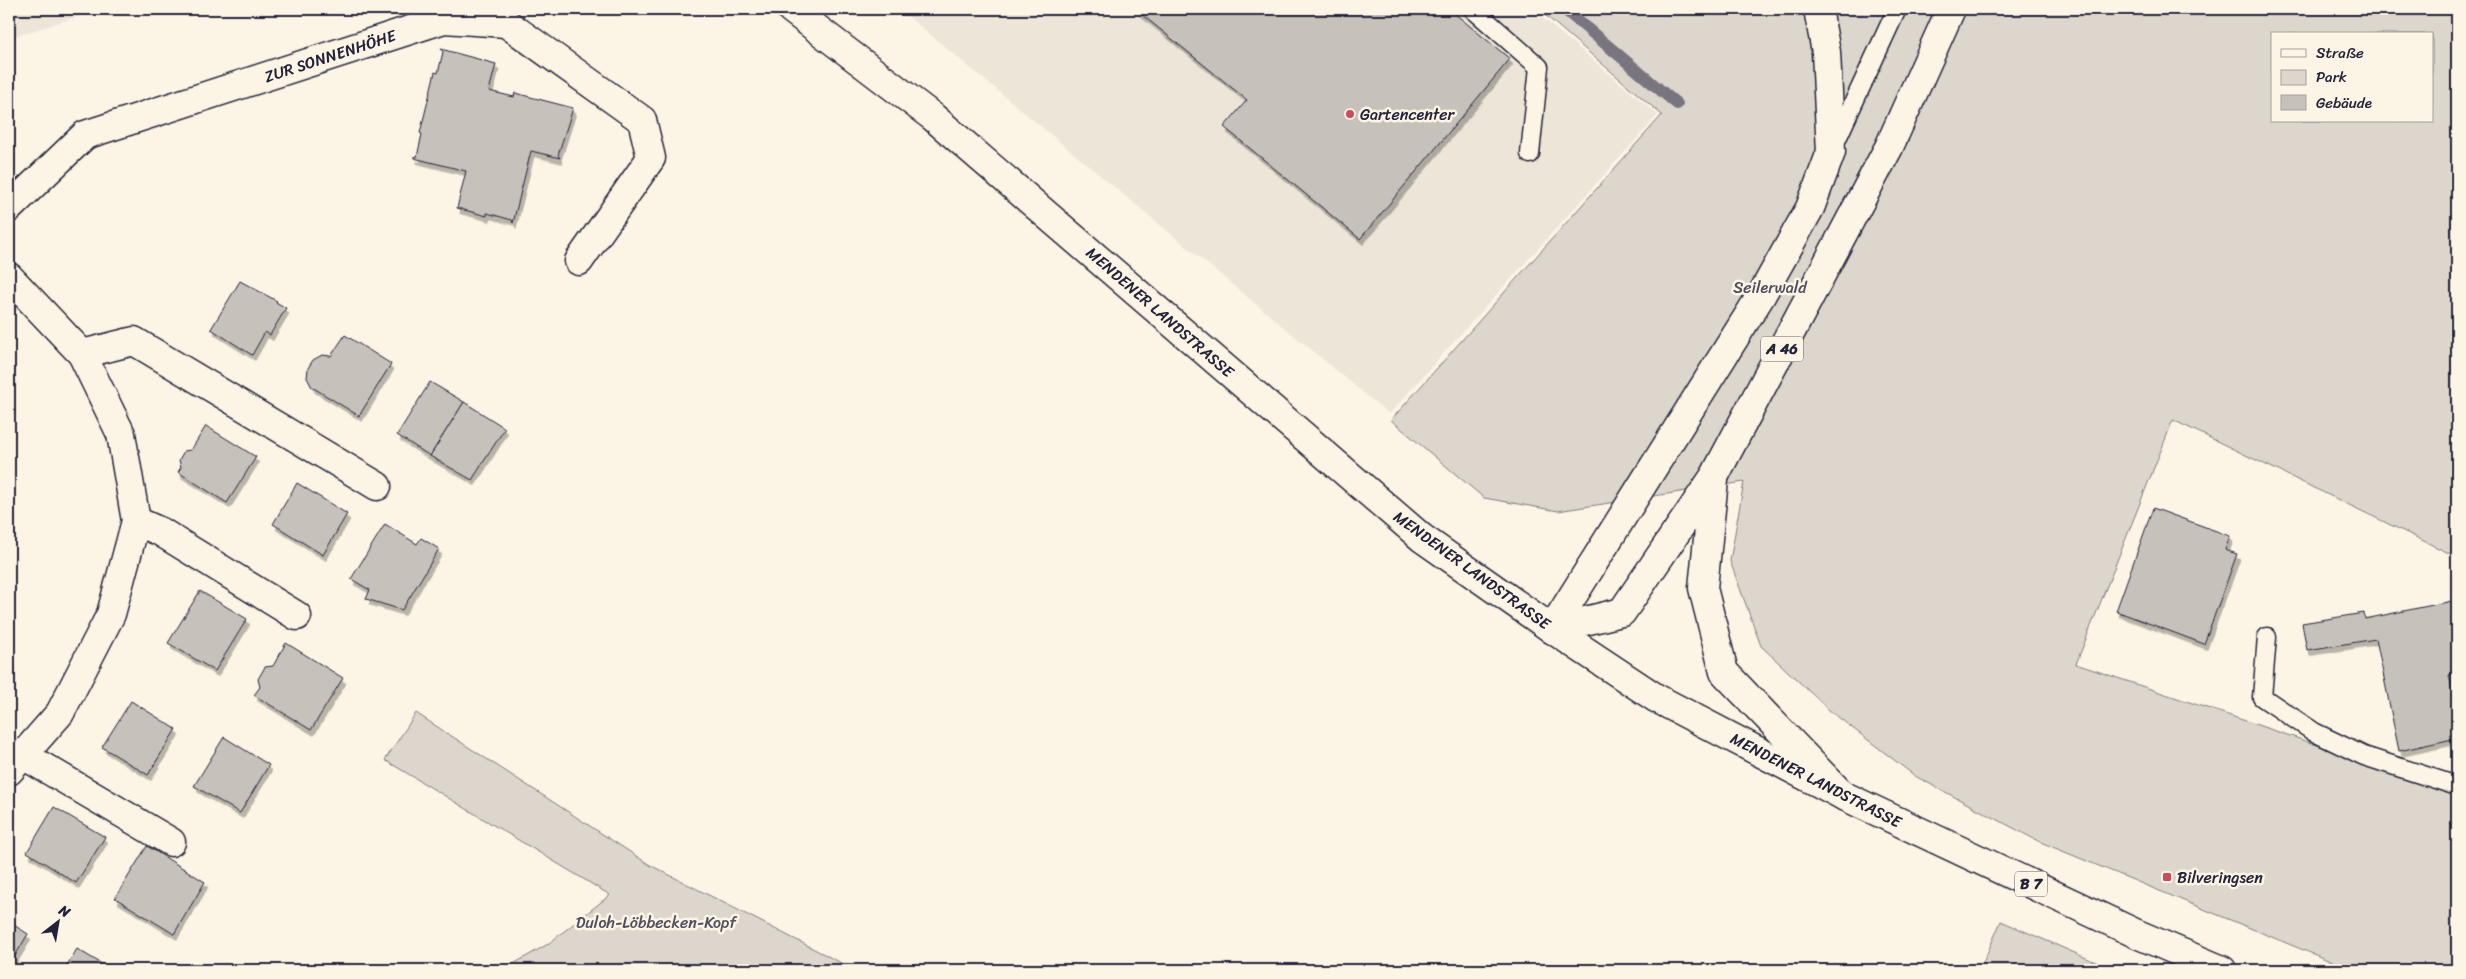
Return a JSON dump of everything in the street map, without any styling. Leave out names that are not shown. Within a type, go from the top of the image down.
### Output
[{"type":"main road","name":"MENDENER LANDSTRASSE","points":[[790,9],[933,117],[1422,538],[1552,629],[1656,698],[1842,795],[2128,930],[2222,970]]},
{"type":"main road","name":"A 46","points":[[1552,629],[1762,294],[1810,208],[1831,152],[1826,52],[1818,9]]},
{"type":"main road","name":"A 46","points":[[1552,629],[1622,612],[1714,477],[1889,147],[1951,9]]},
{"type":"main road","name":"ZUR SONNENHÖHE","points":[[9,208],[84,135],[444,19],[506,23],[642,120],[650,158],[579,261]]},
{"type":"main road","points":[[9,277],[82,354],[121,434],[136,521],[112,614],[60,713],[16,763],[171,842]]},
{"type":"main road","points":[[82,354],[134,341],[377,486]]},
{"type":"main road","name":"A 46","points":[[1714,477],[1703,588],[1724,672],[1842,795]]},
{"type":"main road","points":[[136,521],[162,532],[297,616]]},
{"type":"lane","points":[[1473,9],[1539,67],[1530,154]]},
{"type":"lane","points":[[1831,152],[1897,9]]},
{"type":"lane","points":[[2267,636],[2262,697],[2314,732],[2364,756],[2457,786]]},
{"type":"shaded area","points":[[9,9],[102,9],[9,38]]},
{"type":"shaded area","points":[[899,9],[1532,9],[1658,115],[1389,414]]},
{"type":"green space","name":"Seilerwald","points":[[1538,9],[2457,9],[2457,557],[2173,420],[2076,664],[2457,792],[2457,967],[2446,970],[2352,970],[2038,841],[1915,776],[1829,710],[1761,646],[1730,561],[1744,482],[1558,511],[1484,498],[1391,420],[1662,115]]},
{"type":"green space","name":"Duloh-Löbbecken-Kopf","points":[[416,713],[650,865],[855,970],[503,970],[548,944],[610,895],[385,760]]},
{"type":"green space","points":[[2001,921],[2114,970],[1980,970]]},
{"type":"building","name":"Gartencenter","points":[[1135,9],[1449,9],[1510,59],[1360,239],[1224,127],[1247,100]]},
{"type":"building","points":[[441,49],[496,64],[489,91],[514,97],[515,93],[573,108],[558,155],[560,158],[531,151],[513,223],[512,220],[487,213],[487,216],[457,208],[466,171],[414,158],[414,156],[417,157],[422,134],[420,133],[435,72],[438,73],[443,52]]},
{"type":"building","points":[[240,281],[286,308],[270,335],[265,332],[252,355],[211,329]]},
{"type":"building","points":[[345,335],[391,364],[359,416],[312,387],[307,378],[308,368],[313,360],[322,355],[331,356]]},
{"type":"building","points":[[430,382],[464,402],[430,456],[397,435]]},
{"type":"building","points":[[464,402],[505,428],[472,480],[430,456]]},
{"type":"building","points":[[206,426],[256,457],[227,503],[178,472],[181,467],[179,460],[184,451],[191,450]]},
{"type":"building","points":[[297,483],[347,514],[323,555],[273,524]]},
{"type":"building","points":[[2153,508],[2230,536],[2225,550],[2237,554],[2204,644],[2116,611]]},
{"type":"building","points":[[385,524],[417,544],[421,538],[439,549],[402,610],[366,599],[370,590],[351,579]]},
{"type":"building","points":[[200,591],[247,619],[215,671],[168,643]]},
{"type":"building","points":[[2457,600],[2457,673],[2449,675],[2457,712],[2457,738],[2399,751],[2376,639],[2307,650],[2302,623],[2364,613],[2365,619]]},
{"type":"building","points":[[286,643],[343,678],[311,730],[254,695],[260,687],[258,679],[265,667],[273,666]]},
{"type":"building","points":[[131,701],[176,729],[148,775],[102,747]]},
{"type":"building","points":[[224,737],[269,765],[240,813],[194,786]]},
{"type":"building","points":[[54,807],[105,837],[76,883],[27,852]]},
{"type":"building","points":[[147,846],[205,882],[174,934],[115,898]]},
{"type":"building","points":[[9,922],[28,934],[9,966]]},
{"type":"building","points":[[77,949],[112,970],[64,970]]},
{"type":"waterway","points":[[1564,9],[1677,104]]},
{"type":"place","name":"Gartencenter","points":[[1350,114]]},
{"type":"place","name":"Bilveringsen","points":[[2167,877]]}]
